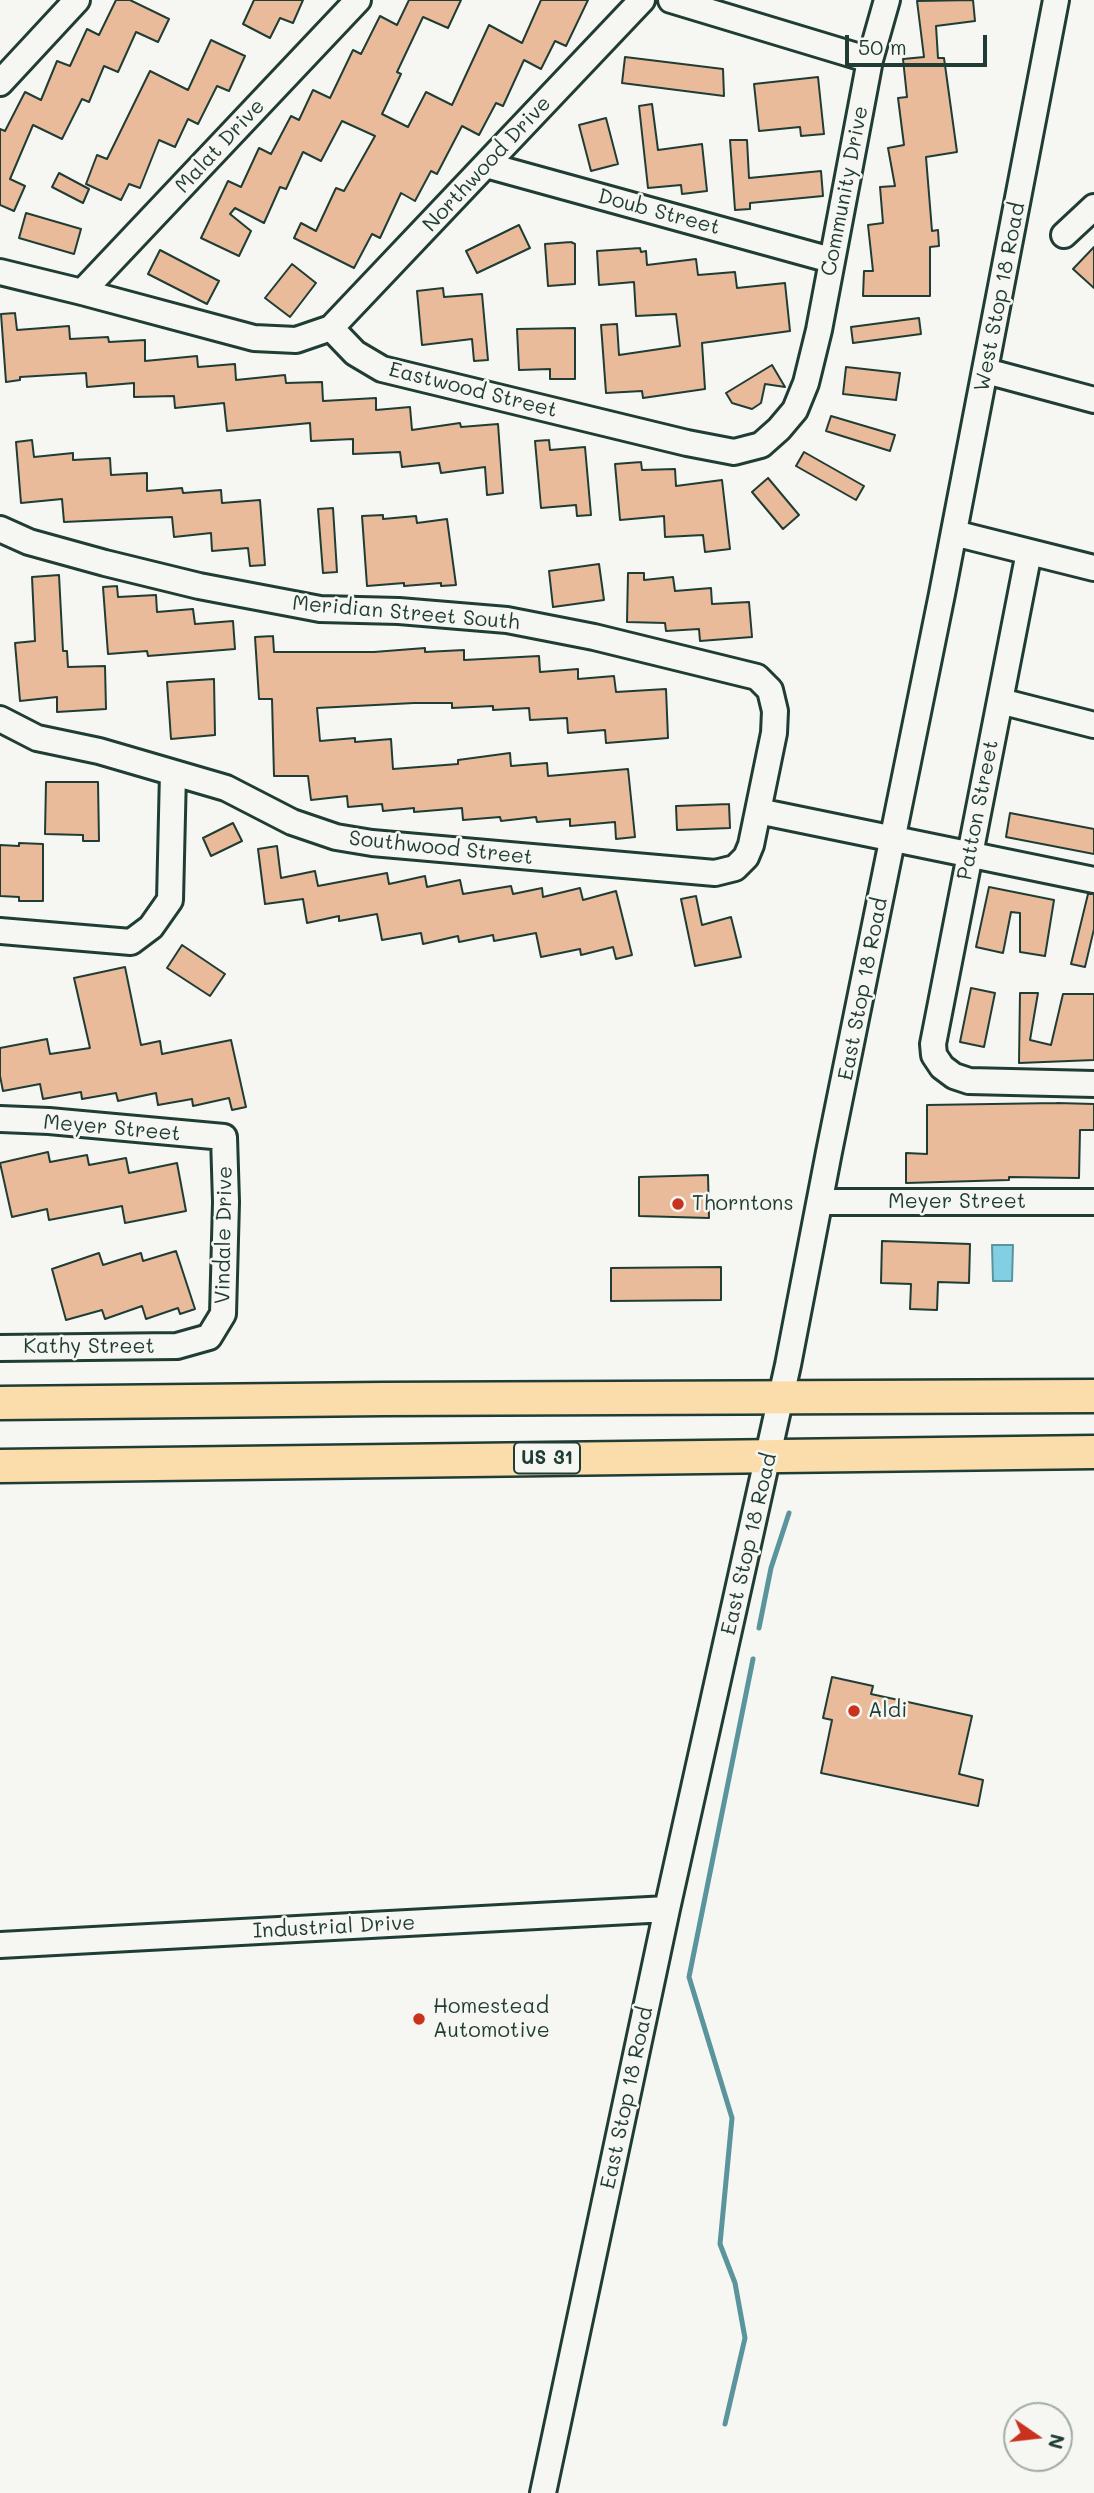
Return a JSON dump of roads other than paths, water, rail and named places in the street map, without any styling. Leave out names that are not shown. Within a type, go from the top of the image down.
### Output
[{"type":"main road","points":[[0,1404],[1094,1396]]},
{"type":"main road","name":"US 31","points":[[0,1466],[1094,1452]]},
{"type":"street","points":[[0,83],[77,0]]},
{"type":"street","name":"Malat Drive","points":[[82,292],[358,0]]},
{"type":"street","name":"Northwood Drive","points":[[331,328],[642,0]]},
{"type":"street","points":[[671,0],[870,60]]},
{"type":"street","name":"Community Drive","points":[[806,383],[819,330],[870,60],[887,0]]},
{"type":"street","name":"West Stop 18 Road","points":[[942,594],[1056,0]]},
{"type":"street","name":"Doub Street","points":[[486,165],[831,260]]},
{"type":"street","points":[[1064,234],[1094,207]]},
{"type":"street","points":[[0,272],[254,338],[296,340],[331,328]]},
{"type":"street","name":"Eastwood Street","points":[[331,328],[355,353],[382,369],[734,452],[761,445],[779,429],[795,410],[806,383]]},
{"type":"street","points":[[986,371],[1094,400]]},
{"type":"street","name":"Meridian Street South","points":[[0,529],[29,542],[199,586],[320,609],[398,611],[507,620],[594,637],[757,677],[769,690],[775,711],[758,811]]},
{"type":"street","points":[[954,533],[1094,568]]},
{"type":"street","name":"Patton Street","points":[[1029,552],[969,853],[933,1044],[934,1055],[942,1067],[954,1076],[980,1083],[1094,1084]]},
{"type":"street","name":"East Stop 18 Road","points":[[543,2493],[667,1909],[782,1397],[942,594]]},
{"type":"street","points":[[1000,702],[1094,725]]},
{"type":"street","name":"Southwood Street","points":[[0,719],[37,738],[99,751],[226,788],[292,822],[336,837],[360,841],[715,873],[735,868],[746,857],[758,811]]},
{"type":"street","points":[[0,931],[131,942],[151,927],[170,900],[173,773]]},
{"type":"street","points":[[758,811],[1094,880]]},
{"type":"street","name":"Meyer Street","points":[[0,1119],[225,1137]]},
{"type":"street","name":"Vindale Drive","points":[[177,1346],[209,1337],[223,1314],[225,1137]]},
{"type":"street","name":"Meyer Street","points":[[820,1202],[1094,1202]]},
{"type":"street","name":"Kathy Street","points":[[0,1348],[177,1346]]},
{"type":"street","name":"Industrial Drive","points":[[0,1945],[667,1909]]},
{"type":"water","points":[[992,1245],[1013,1245],[1012,1281],[993,1281]]},
{"type":"waterway","points":[[759,1628],[771,1568],[789,1513]]},
{"type":"waterway","points":[[725,2424],[745,2338],[735,2283],[720,2244],[732,2118],[689,1977],[753,1659]]},
{"type":"place","name":"Thorntons","points":[[678,1204]]},
{"type":"place","name":"Aldi","points":[[854,1711]]},
{"type":"place","name":"Homestead Automotive","points":[[419,2019]]}]
